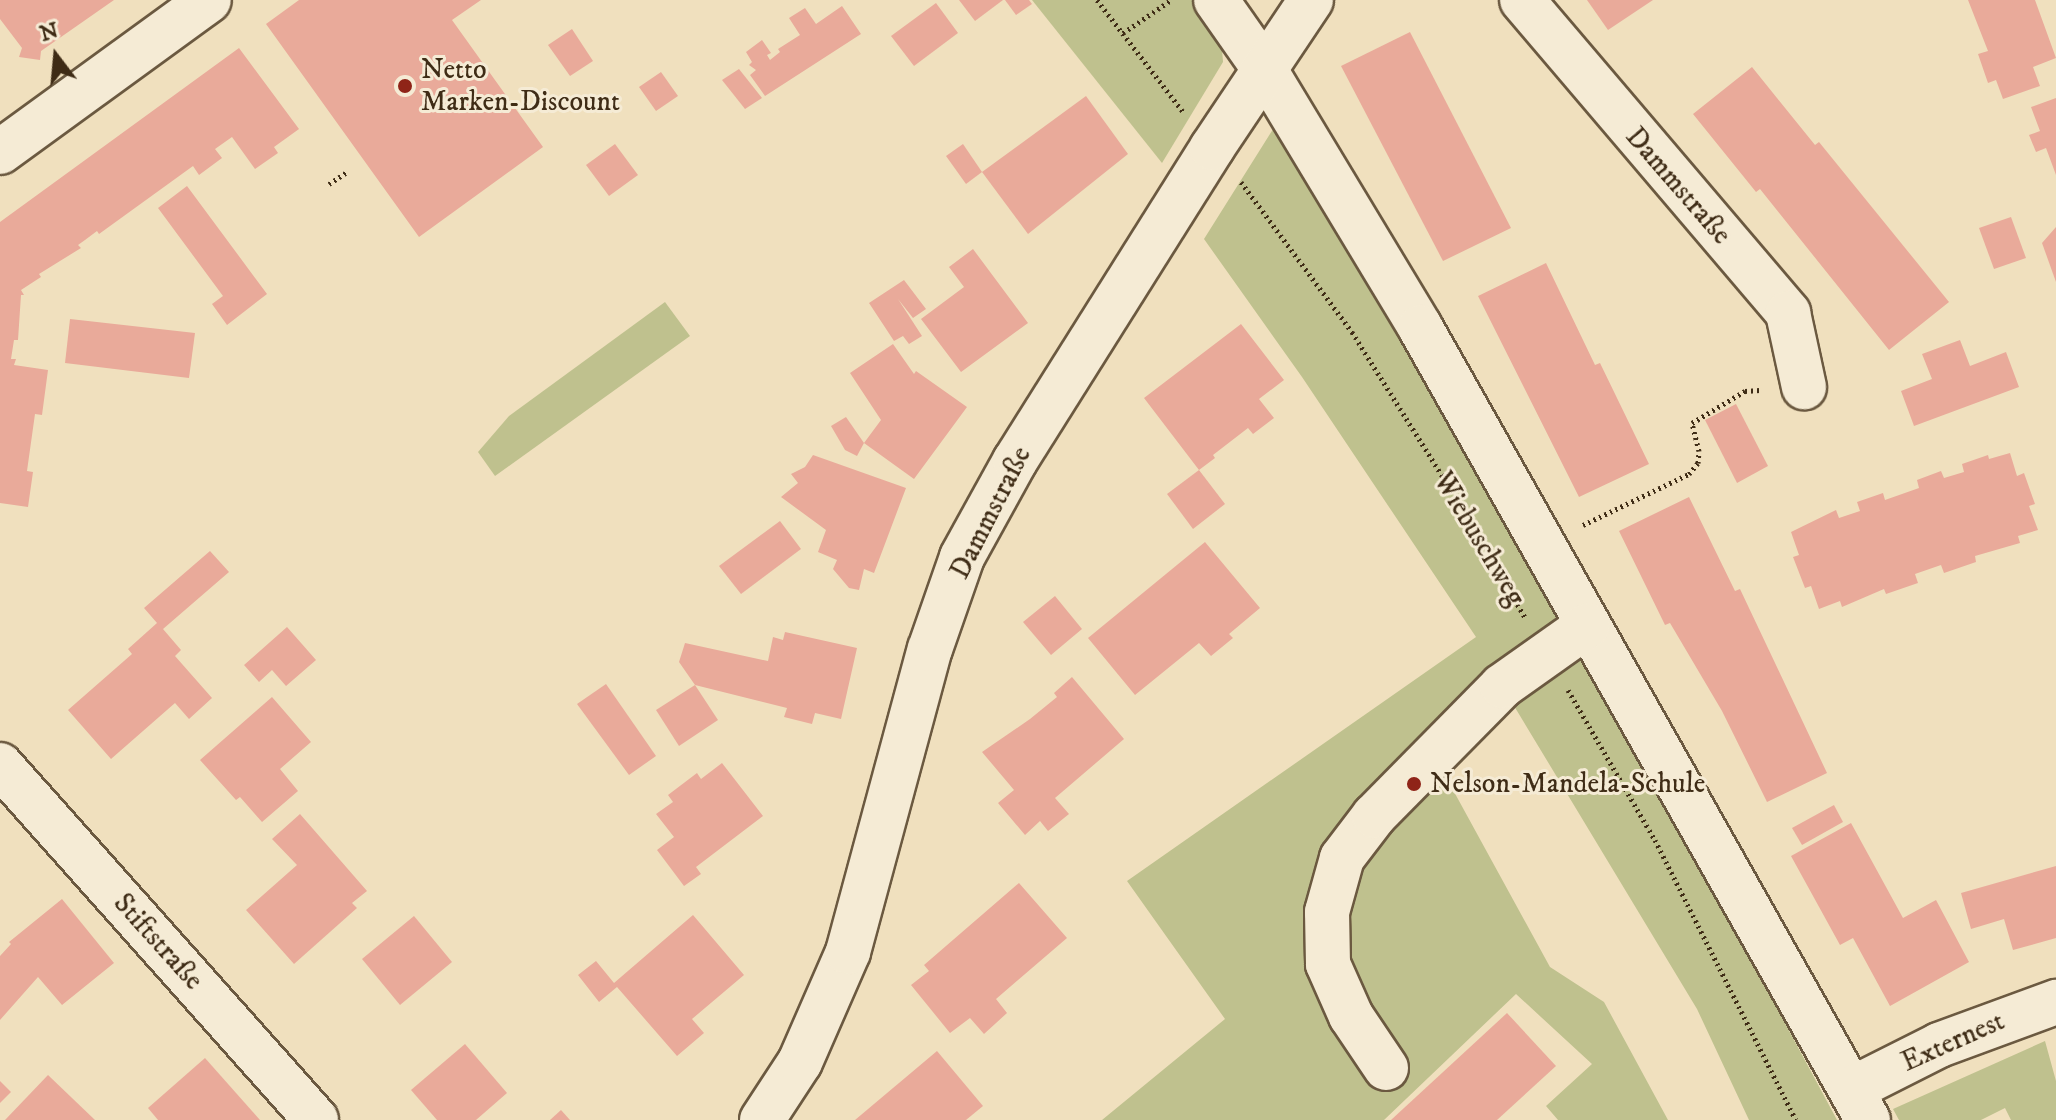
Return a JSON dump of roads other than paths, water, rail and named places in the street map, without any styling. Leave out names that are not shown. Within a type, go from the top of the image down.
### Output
[{"type":"street","points":[[5,136],[209,0]]},
{"type":"street","name":"Wiebuschweg","points":[[1216,0],[1265,70],[1420,327],[1860,1104]]},
{"type":"street","name":"Dammstraße","points":[[762,1120],[800,1062],[848,952],[930,649],[962,557],[1015,461],[1212,148],[1311,0]]},
{"type":"street","name":"Dammstraße","points":[[1522,0],[1788,313],[1804,387]]},
{"type":"street","points":[[1386,1068],[1351,1016],[1328,964],[1327,912],[1342,858],[1374,816],[1502,686],[1588,625]]},
{"type":"street","name":"Stiftstraße","points":[[0,765],[316,1120]]},
{"type":"street","name":"Externest","points":[[1860,1104],[1939,1045],[2056,1002]]},
{"type":"place","name":"Netto Marken-Discount","points":[[405,86]]},
{"type":"place","name":"Nelson-Mandela-Schule","points":[[1414,784]]}]
